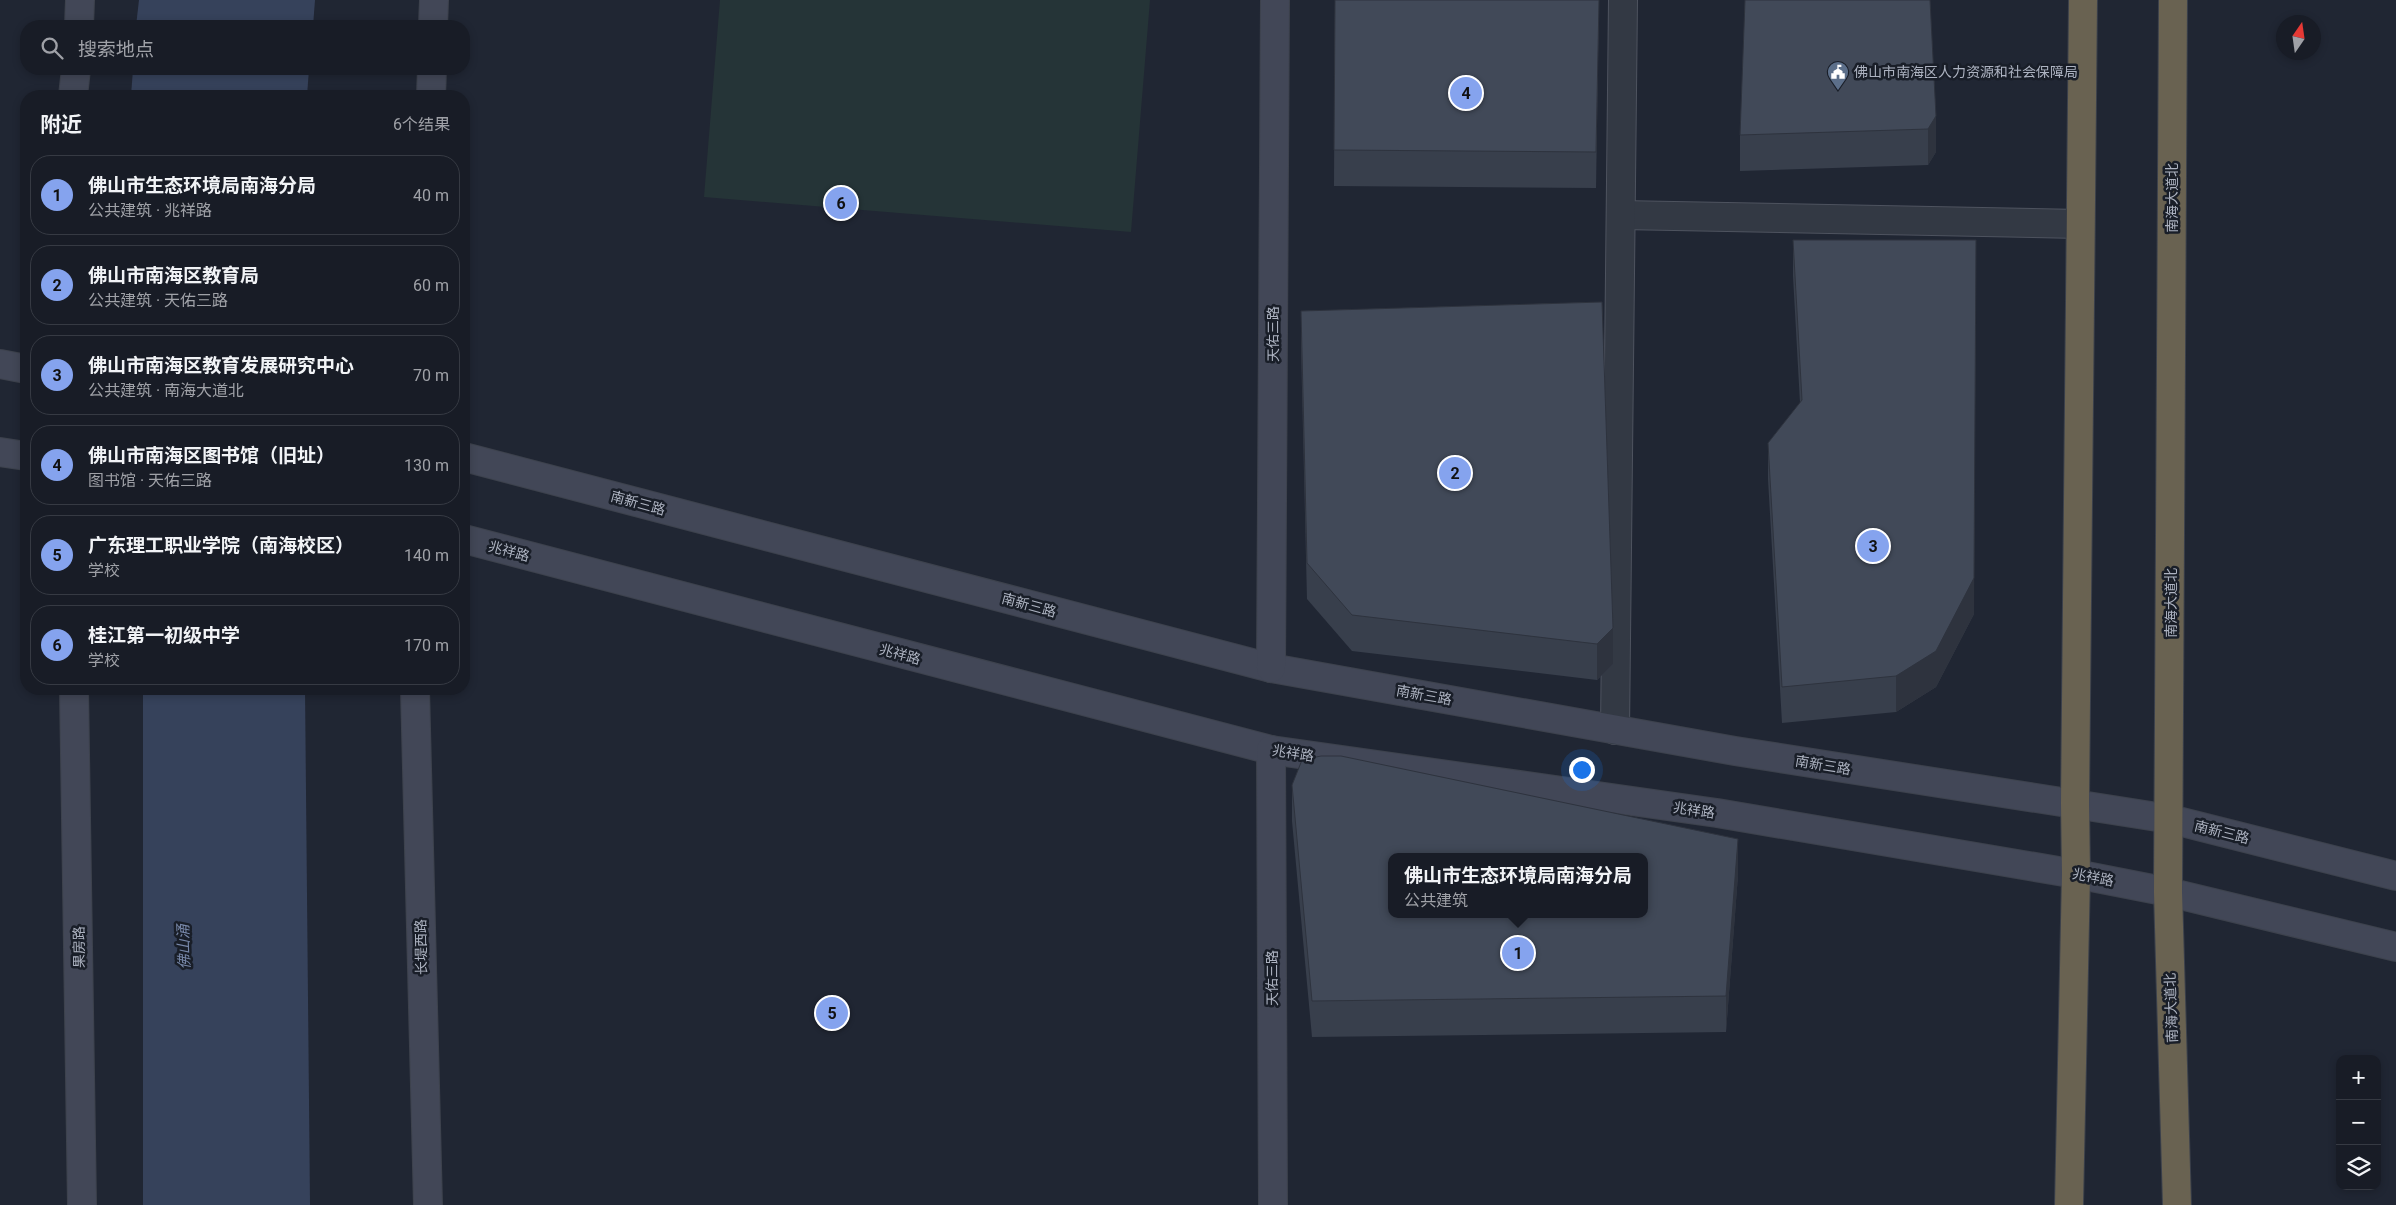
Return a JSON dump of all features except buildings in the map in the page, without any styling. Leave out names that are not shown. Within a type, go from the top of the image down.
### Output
[{"type":"highway","points":[[2069,1205],[2076,874],[2075,803],[2083,0]]},
{"type":"highway","name":"南海大道北","points":[[2173,0],[2170,819],[2168,892],[2177,1205]]},
{"type":"main road","points":[[79,20],[80,0]]},
{"type":"main road","points":[[433,20],[434,0]]},
{"type":"main road","name":"天佑三路","points":[[1272,668],[1275,0]]},
{"type":"main road","points":[[74,90],[75,75]]},
{"type":"main road","points":[[431,90],[432,75]]},
{"type":"main road","points":[[0,364],[20,368]]},
{"type":"main road","points":[[0,452],[20,455]]},
{"type":"main road","name":"南新三路","points":[[470,459],[1272,668],[1735,751],[2170,819],[2396,876]]},
{"type":"main road","name":"兆祥路","points":[[470,541],[1271,750],[1717,813],[2076,874],[2168,892]]},
{"type":"main road","name":"果房路","points":[[74,695],[82,1205]]},
{"type":"main road","name":"长堤西路","points":[[414,695],[428,1205]]},
{"type":"main road","name":"天佑三路","points":[[1271,750],[1273,1205]]},
{"type":"main road","points":[[2168,892],[2396,947]]},
{"type":"street","points":[[1615,730],[1623,0]]},
{"type":"street","points":[[1621,215],[2080,224]]},
{"type":"shaded area","points":[[720,0],[1150,0],[1131,232],[704,197]]},
{"type":"water","points":[[139,0],[315,0],[313,20],[137,20]]},
{"type":"water","points":[[133,75],[309,75],[307,90],[131,90]]},
{"type":"water","name":"佛山涌","points":[[143,695],[305,695],[310,1205],[143,1205]]},
{"type":"place","name":"佛山市南海区人力资源和社会保障局","points":[[1838,91]]},
{"type":"place","name":"佛山市南海区图书馆（旧址）","points":[[1466,93]]},
{"type":"place","name":"桂江第一初级中学","points":[[841,203]]},
{"type":"place","name":"佛山市南海区教育局","points":[[1455,473]]},
{"type":"place","name":"佛山市南海区教育发展研究中心","points":[[1873,546]]},
{"type":"place","name":"佛山市生态环境局南海分局","points":[[1518,953]]},
{"type":"place","name":"广东理工职业学院（南海校区）","points":[[832,1013]]}]
